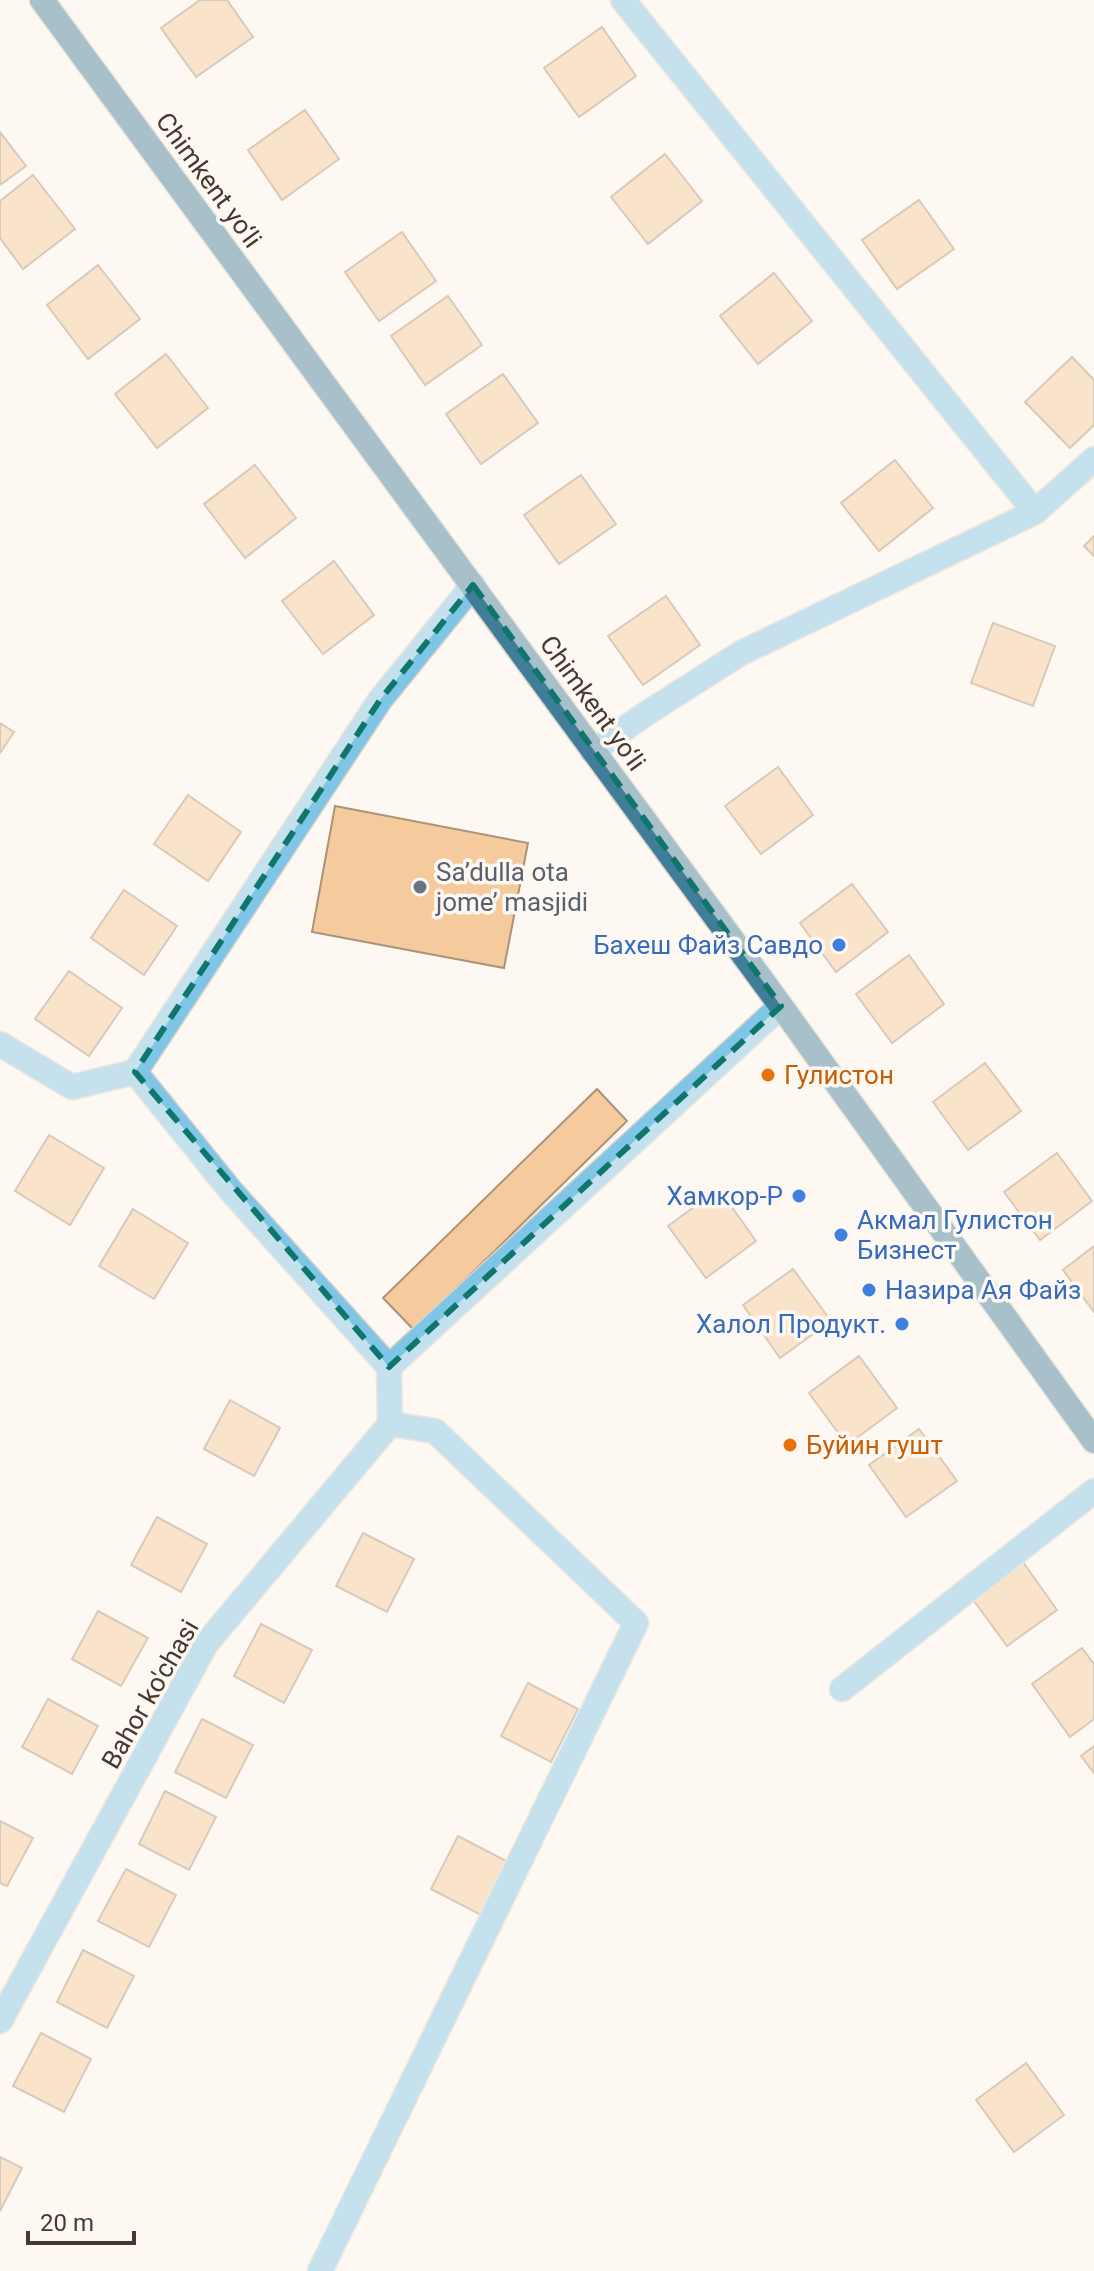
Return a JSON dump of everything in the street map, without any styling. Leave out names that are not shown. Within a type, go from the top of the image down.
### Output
[{"type":"highway","name":"Chimkent yo‘li","points":[[42,0],[781,1006],[1094,1441]]},
{"type":"street","points":[[623,0],[1035,512]]},
{"type":"street","points":[[593,751],[741,653],[1035,512],[1094,459]]},
{"type":"street","points":[[0,1044],[72,1087],[135,1072],[380,700],[473,585]]},
{"type":"street","points":[[389,1367],[781,1006]]},
{"type":"street","points":[[135,1072],[231,1191],[389,1367],[390,1424],[435,1431],[636,1623],[320,2271]]},
{"type":"street","name":"Bahor ko'chasi","points":[[0,2021],[206,1644],[390,1424]]},
{"type":"street","points":[[842,1689],[1094,1491]]},
{"type":"highlighted area","points":[[473,585],[781,1006],[389,1367],[135,1072],[380,700]]},
{"type":"building","points":[[200,0],[227,0],[253,37],[196,77],[161,28]]},
{"type":"building","points":[[602,27],[636,76],[579,117],[544,68]]},
{"type":"building","points":[[305,110],[339,159],[282,200],[248,150]]},
{"type":"building","points":[[0,132],[26,166],[0,185]]},
{"type":"building","points":[[665,154],[702,201],[648,244],[611,197]]},
{"type":"building","points":[[33,175],[75,229],[23,269],[0,238],[0,201]]},
{"type":"building","points":[[919,200],[954,249],[897,289],[862,240]]},
{"type":"building","points":[[402,232],[436,281],[379,321],[345,272]]},
{"type":"building","points":[[98,265],[140,319],[88,359],[47,305]]},
{"type":"building","points":[[774,273],[812,321],[758,364],[720,316]]},
{"type":"building","points":[[448,296],[482,345],[425,385],[391,336]]},
{"type":"building","points":[[166,354],[208,408],[157,448],[115,394]]},
{"type":"building","points":[[1072,357],[1094,380],[1094,425],[1070,448],[1025,402]]},
{"type":"building","points":[[503,374],[538,423],[481,464],[446,414]]},
{"type":"building","points":[[895,460],[933,508],[879,551],[841,503]]},
{"type":"building","points":[[255,465],[296,518],[245,558],[204,504]]},
{"type":"building","points":[[581,475],[616,524],[559,564],[524,515]]},
{"type":"building","points":[[1094,536],[1094,556],[1084,546]]},
{"type":"building","points":[[334,561],[374,615],[323,654],[282,601]]},
{"type":"building","points":[[666,596],[700,645],[643,685],[608,636]]},
{"type":"building","points":[[993,623],[1055,646],[1033,706],[971,683]]},
{"type":"building","points":[[0,723],[14,732],[0,753]]},
{"type":"building","points":[[778,767],[813,815],[761,854],[725,806]]},
{"type":"building","points":[[188,795],[241,832],[208,881],[154,844]]},
{"type":"building","name":"Sa’dulla ota jome’ masjidi","points":[[335,806],[528,843],[504,968],[312,932]]},
{"type":"building","points":[[852,884],[888,932],[836,972],[800,923]]},
{"type":"building","points":[[124,890],[177,926],[144,975],[91,938]]},
{"type":"building","points":[[909,955],[944,1004],[892,1043],[856,994]]},
{"type":"building","points":[[69,971],[122,1008],[89,1056],[35,1019]]},
{"type":"building","points":[[985,1063],[1021,1111],[968,1150],[933,1102]]},
{"type":"building","points":[[597,1089],[627,1121],[414,1330],[383,1298]]},
{"type":"building","points":[[49,1135],[104,1168],[70,1225],[15,1191]]},
{"type":"building","points":[[1057,1153],[1092,1201],[1040,1240],[1004,1192]]},
{"type":"building","points":[[719,1189],[756,1241],[706,1278],[668,1226]]},
{"type":"building","points":[[133,1209],[188,1243],[154,1299],[99,1266]]},
{"type":"building","points":[[1094,1246],[1094,1312],[1063,1270]]},
{"type":"building","points":[[793,1269],[831,1321],[780,1358],[743,1305]]},
{"type":"building","points":[[859,1356],[897,1408],[847,1445],[809,1393]]},
{"type":"building","points":[[230,1400],[280,1428],[254,1476],[204,1449]]},
{"type":"building","points":[[919,1429],[957,1481],[906,1517],[869,1465]]},
{"type":"building","points":[[157,1517],[207,1544],[181,1592],[131,1565]]},
{"type":"building","points":[[363,1533],[414,1559],[387,1612],[336,1586]]},
{"type":"building","points":[[1020,1558],[1057,1610],[1007,1646],[969,1594]]},
{"type":"building","points":[[98,1611],[148,1638],[121,1686],[72,1659]]},
{"type":"building","points":[[261,1624],[312,1650],[284,1703],[234,1676]]},
{"type":"building","points":[[1082,1648],[1094,1664],[1094,1719],[1070,1737],[1032,1684]]},
{"type":"building","points":[[528,1683],[578,1709],[551,1762],[501,1736]]},
{"type":"building","points":[[48,1699],[98,1726],[72,1774],[22,1747]]},
{"type":"building","points":[[202,1719],[253,1745],[226,1798],[175,1772]]},
{"type":"building","points":[[1094,1746],[1094,1773],[1081,1756]]},
{"type":"building","points":[[165,1791],[216,1817],[189,1870],[139,1844]]},
{"type":"building","points":[[0,1821],[33,1838],[7,1886],[0,1883]]},
{"type":"building","points":[[458,1836],[508,1862],[481,1915],[431,1889]]},
{"type":"building","points":[[126,1869],[176,1895],[149,1947],[98,1921]]},
{"type":"building","points":[[83,1950],[134,1976],[107,2028],[57,2002]]},
{"type":"building","points":[[41,2033],[91,2059],[64,2112],[13,2086]]},
{"type":"building","points":[[1026,2063],[1064,2115],[1014,2152],[976,2100]]},
{"type":"building","points":[[0,2157],[22,2168],[0,2211]]},
{"type":"place","name":"Sa’dulla ota jome’ masjidi","points":[[420,887]]},
{"type":"place","name":"Бахеш Файз Савдо","points":[[839,945]]},
{"type":"place","name":"Гулистон","points":[[768,1075]]},
{"type":"place","name":"Хамкор-Р","points":[[799,1196]]},
{"type":"place","name":"Акмал Гулистон Бизнест","points":[[841,1235]]},
{"type":"place","name":"Назира Ая Файз","points":[[869,1290]]},
{"type":"place","name":"Халол Продукт.","points":[[902,1324]]},
{"type":"place","name":"Буйин гушт","points":[[790,1445]]}]
